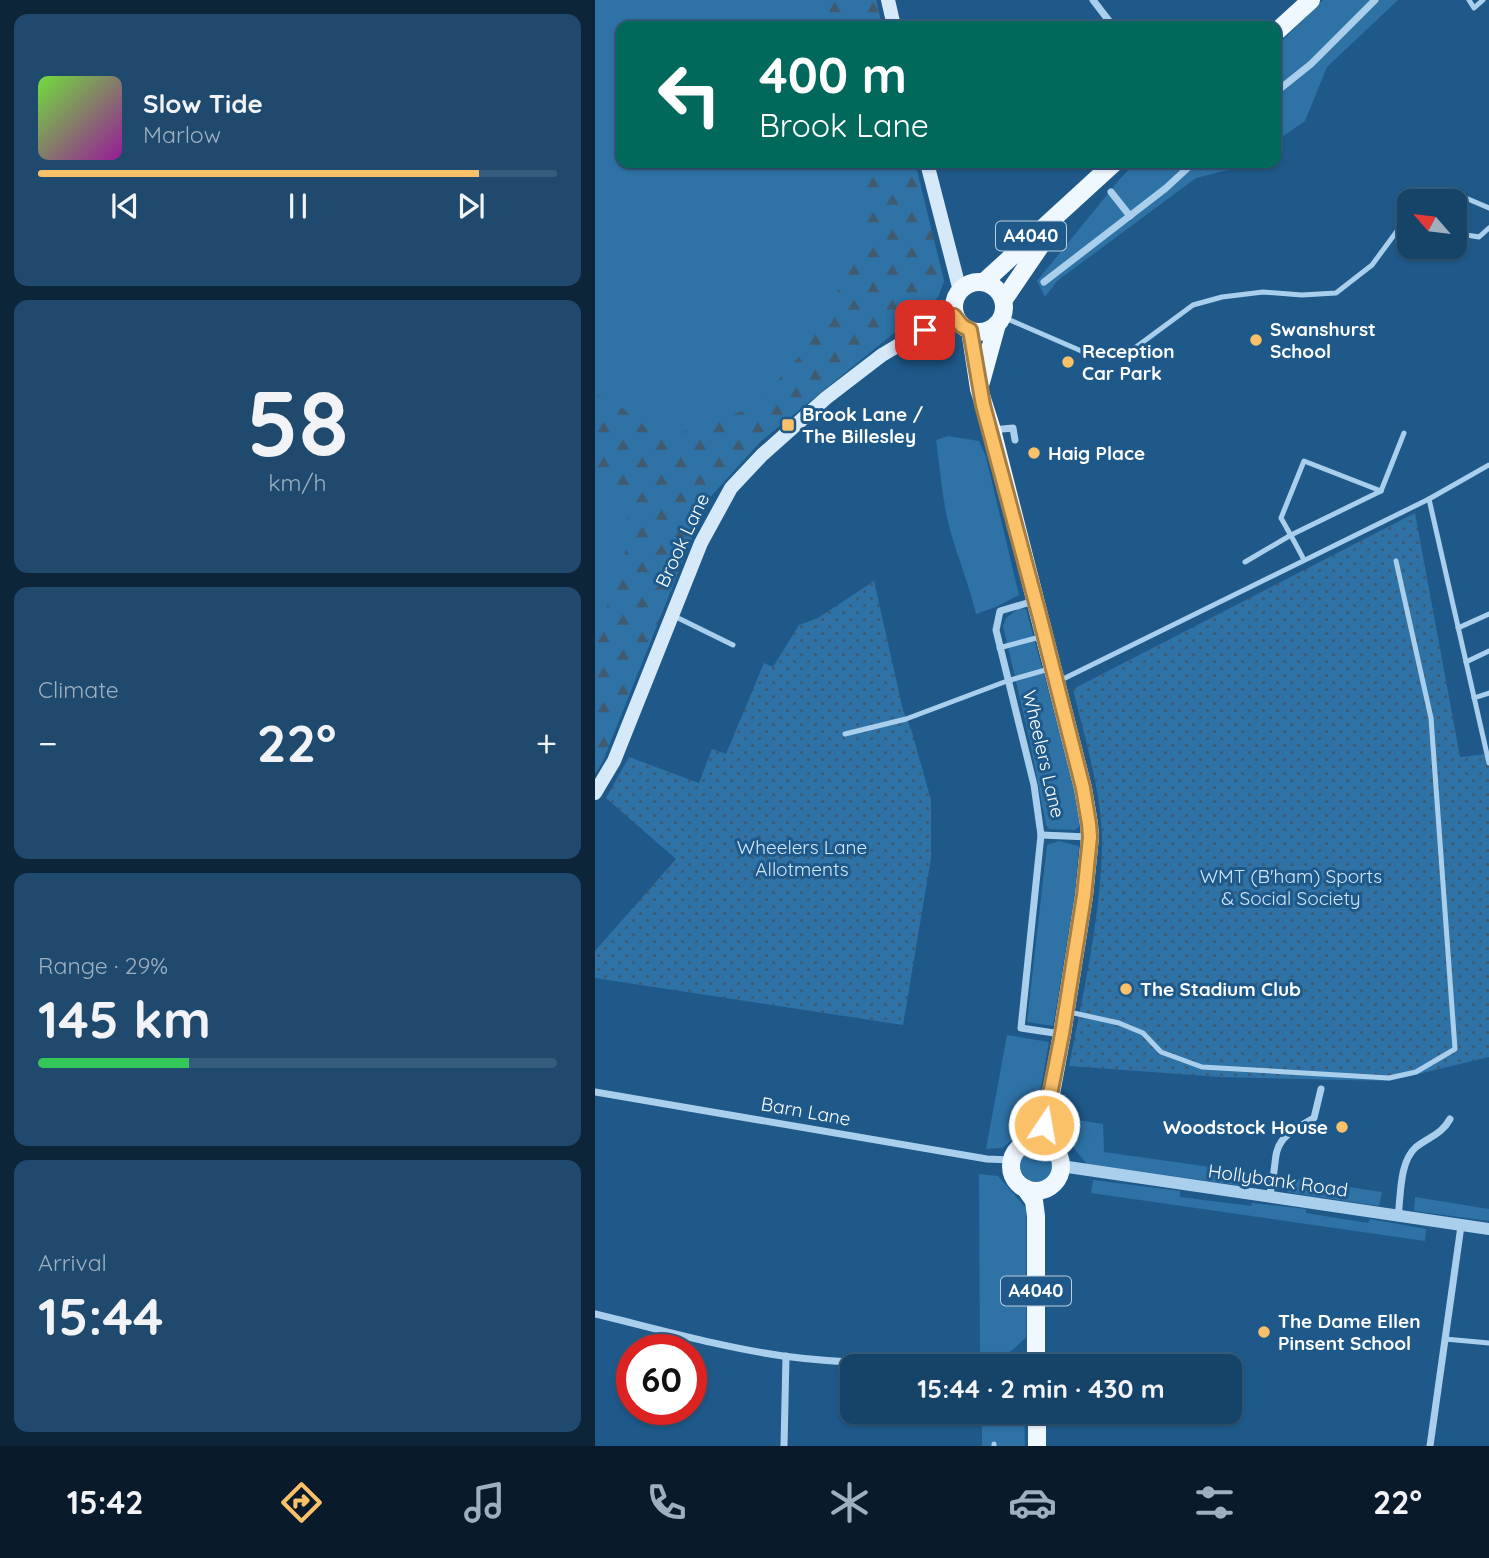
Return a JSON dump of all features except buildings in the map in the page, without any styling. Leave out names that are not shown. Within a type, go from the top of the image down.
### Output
[{"type":"main road","points":[[888,0],[893,21]]},
{"type":"main road","points":[[1281,27],[1311,0]]},
{"type":"main road","points":[[928,168],[960,291]]},
{"type":"main road","name":"A4040","points":[[983,282],[1108,168]]},
{"type":"main road","name":"A4040","points":[[1005,298],[1080,192]]},
{"type":"main road","points":[[979,389],[1000,321],[1005,298],[992,284],[983,282],[968,285],[954,300],[954,316],[962,326],[970,330],[982,332],[1000,321]]},
{"type":"main road","name":"Brook Lane","points":[[595,793],[614,761],[716,510],[730,488],[762,455],[826,398],[882,355],[954,316]]},
{"type":"main road","name":"Wheelers Lane","points":[[970,330],[979,389],[992,430],[1083,788],[1090,837],[1084,896],[1066,1011],[1042,1142]]},
{"type":"main road","points":[[1042,1142],[1053,1148],[1061,1166],[1055,1183],[1040,1191],[1025,1188],[1015,1180],[1012,1160],[1023,1145],[1042,1142]]},
{"type":"main road","name":"A4040","points":[[1025,1188],[1034,1200],[1036,1216],[1036,1354]]},
{"type":"main road","name":"A4040","points":[[1036,1216],[1048,1189]]},
{"type":"main road","points":[[1037,1424],[1037,1446]]},
{"type":"street","points":[[1093,0],[1109,21]]},
{"type":"street","points":[[1281,88],[1311,64],[1374,0]]},
{"type":"street","points":[[1044,282],[1166,188],[1188,168]]},
{"type":"street","points":[[1111,192],[1130,216]]},
{"type":"street","points":[[992,430],[1013,428],[1015,440]]},
{"type":"street","name":"Wheelers Lane","points":[[1036,600],[1000,611],[996,630],[1034,785],[1041,835],[1021,1028],[1062,1034]]},
{"type":"street","points":[[1041,835],[1090,837]]},
{"type":"street","points":[[1269,1197],[1276,1150],[1282,1138],[1314,1118],[1321,1089]]},
{"type":"street","name":"Barn Lane","points":[[595,1091],[987,1159],[1012,1160]]},
{"type":"street","points":[[1397,1217],[1406,1158],[1416,1147],[1444,1130],[1450,1119]]},
{"type":"street","name":"Hollybank Road","points":[[1061,1166],[1489,1229]]},
{"type":"street","points":[[1430,1446],[1461,1226]]},
{"type":"street","points":[[595,1314],[738,1349],[840,1360]]},
{"type":"street","points":[[784,1446],[786,1356]]},
{"type":"lane","points":[[1469,0],[1474,8],[1483,0]]},
{"type":"lane","points":[[1467,199],[1489,208]]},
{"type":"lane","points":[[1467,235],[1479,237],[1489,228]]},
{"type":"lane","points":[[1000,321],[1086,353],[1109,355],[1132,350],[1193,305],[1222,297],[1263,292],[1302,295],[1336,293],[1372,265],[1397,231]]},
{"type":"lane","points":[[1245,562],[1290,535],[1381,491],[1404,433]]},
{"type":"lane","points":[[1304,560],[1281,519],[1304,461],[1381,491]]},
{"type":"lane","points":[[845,734],[906,719],[1007,681],[1055,675],[1304,560],[1429,499],[1489,465]]},
{"type":"lane","points":[[1429,499],[1489,762]]},
{"type":"lane","points":[[1066,1011],[1119,1023],[1143,1033],[1161,1052],[1202,1067],[1389,1078],[1416,1072],[1455,1049],[1431,718],[1396,561]]},
{"type":"lane","points":[[672,614],[733,645]]},
{"type":"lane","points":[[1458,628],[1489,614]]},
{"type":"lane","points":[[999,648],[1045,636]]},
{"type":"lane","points":[[1466,662],[1489,651]]},
{"type":"lane","points":[[1474,698],[1489,693]]},
{"type":"lane","points":[[1445,1339],[1489,1343]]},
{"type":"green space","points":[[595,0],[876,0],[881,21],[616,21],[616,168],[916,168],[944,281],[938,297],[760,442],[712,495],[701,515],[602,763],[595,774]]},
{"type":"green space","points":[[826,0],[876,0],[881,21],[833,21]]},
{"type":"green space","points":[[1323,0],[1398,0],[1327,67],[1305,121],[1281,138],[1281,42]]},
{"type":"green space","points":[[860,168],[916,168],[944,281],[938,297],[760,442],[712,495],[701,515],[602,763],[595,774],[595,641],[630,538],[626,506],[595,482],[595,394],[622,408],[661,439],[755,406],[798,358],[868,240]]},
{"type":"green space","points":[[1130,168],[1236,168],[1196,178],[1057,281],[1045,297],[1037,281]]},
{"type":"green space","points":[[948,436],[979,441],[986,457],[1019,595],[976,614],[949,526],[943,494],[936,440]]},
{"type":"green space","name":"WMT (B'ham) Sports & Social Society","points":[[1415,513],[1460,757],[1489,754],[1489,1057],[1389,1081],[1220,1077],[1069,1066],[1094,930],[1102,848],[1100,808],[1073,689]]},
{"type":"green space","name":"Wheelers Lane Allotments","points":[[874,581],[903,710],[931,800],[931,858],[903,1025],[595,978],[595,951],[676,859],[606,798],[629,757],[699,783],[712,749],[726,754],[764,663],[773,667],[799,625],[818,618]]},
{"type":"green space","points":[[1019,608],[1026,609],[1080,808],[1080,826],[1075,830],[1049,829],[1046,825],[1003,626],[1006,618]]},
{"type":"green space","points":[[1059,841],[1079,846],[1075,894],[1053,1026],[1027,1022],[1047,845]]},
{"type":"green space","points":[[1007,1035],[1049,1042],[1035,1121],[1002,1148],[986,1149]]},
{"type":"green space","points":[[1060,1117],[1103,1124],[1104,1152],[1253,1173],[1251,1187],[1087,1164],[1060,1132]]},
{"type":"green space","points":[[1037,1148],[1049,1153],[1054,1165],[1049,1177],[1037,1182],[1025,1177],[1020,1165],[1025,1153]]},
{"type":"green space","points":[[979,1174],[998,1176],[1026,1208],[1026,1337],[1003,1354],[980,1354]]},
{"type":"green space","points":[[1290,1178],[1382,1192],[1379,1206],[1287,1192]]},
{"type":"green space","points":[[1093,1180],[1180,1191],[1180,1197],[1251,1206],[1252,1203],[1306,1209],[1306,1213],[1368,1223],[1370,1219],[1426,1229],[1425,1241],[1091,1193]]},
{"type":"green space","points":[[1415,1197],[1489,1209],[1489,1221],[1414,1211]]},
{"type":"green space","points":[[982,1424],[1024,1424],[1025,1446],[982,1446]]},
{"type":"place","name":"Swanshurst School","points":[[1256,340]]},
{"type":"place","name":"Reception Car Park","points":[[1068,362]]},
{"type":"place","name":"Brook Lane / The Billesley","points":[[788,425]]},
{"type":"place","name":"Haig Place","points":[[1034,453]]},
{"type":"place","name":"The Stadium Club","points":[[1126,989]]},
{"type":"place","name":"Woodstock House","points":[[1342,1127]]},
{"type":"place","name":"The Dame Ellen Pinsent School","points":[[1264,1332]]},
{"type":"route","points":[[925,330],[954,316],[962,326],[970,330],[979,389],[992,430],[1083,788],[1089,824],[1084,896],[1044,1125]]}]
